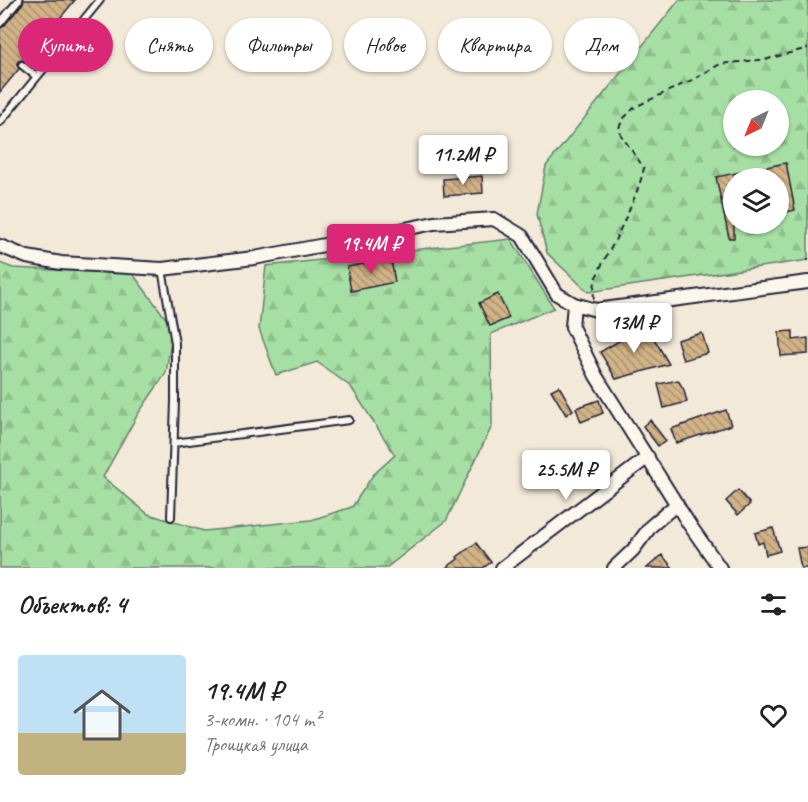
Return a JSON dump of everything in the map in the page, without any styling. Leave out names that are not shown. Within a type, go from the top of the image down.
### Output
[{"type":"street","points":[[0,246],[27,257],[61,263],[162,269],[254,258],[434,223],[494,219],[522,236],[557,294],[574,304],[596,310],[808,282]]},
{"type":"street","points":[[574,304],[572,327],[591,366],[623,421],[720,568]]},
{"type":"street","points":[[502,568],[648,457]]},
{"type":"street","points":[[614,568],[633,550],[651,526],[677,504]]},
{"type":"lane","points":[[0,23],[19,0]]},
{"type":"lane","points":[[0,122],[100,0]]},
{"type":"lane","points":[[31,72],[37,77]]},
{"type":"lane","points":[[162,269],[175,343],[171,517]]},
{"type":"lane","points":[[174,443],[349,420]]},
{"type":"path","points":[[596,310],[593,288],[604,258],[618,236],[644,168],[621,135],[619,128],[623,119],[635,107],[720,64],[768,59],[808,48]]},
{"type":"green space","points":[[679,0],[808,0],[808,260],[588,292],[547,253],[537,214],[546,166],[621,72],[639,72],[639,50]]},
{"type":"green space","points":[[511,239],[554,308],[491,334],[492,426],[446,521],[386,568],[0,568],[0,263],[13,268],[133,274],[173,328],[166,373],[138,414],[103,477],[148,514],[204,531],[311,520],[352,507],[373,475],[395,455],[351,387],[317,362],[276,375],[259,329],[266,266]]},
{"type":"building","points":[[24,0],[75,0],[60,18],[18,18],[18,70],[0,92],[0,28]]},
{"type":"building","points":[[786,163],[787,168],[761,168]]},
{"type":"building","points":[[482,176],[483,193],[444,196],[443,179]]},
{"type":"building","points":[[723,176],[723,210],[716,177]]},
{"type":"building","points":[[789,179],[795,210],[789,211]]},
{"type":"building","points":[[391,259],[395,282],[351,291],[347,267]]},
{"type":"building","points":[[498,294],[509,318],[490,326],[479,303]]},
{"type":"building","points":[[646,325],[669,364],[616,379],[600,352]]},
{"type":"building","points":[[793,331],[793,340],[808,338],[808,354],[781,356],[779,332]]},
{"type":"building","points":[[702,333],[708,353],[683,360],[677,340]]},
{"type":"building","points":[[678,380],[687,402],[664,408],[658,384]]},
{"type":"building","points":[[559,386],[573,410],[566,415],[551,390]]},
{"type":"building","points":[[599,400],[603,413],[581,422],[576,408]]},
{"type":"building","points":[[726,410],[731,425],[676,443],[671,429]]},
{"type":"building","points":[[650,420],[666,441],[658,446],[643,426]]},
{"type":"building","points":[[738,490],[750,504],[738,515],[726,501]]},
{"type":"building","points":[[773,528],[780,551],[766,555],[763,542],[758,544],[755,533]]},
{"type":"building","points":[[476,543],[491,562],[483,568],[446,568],[458,559],[457,557]]},
{"type":"building","points":[[808,547],[808,568],[801,568],[797,548]]},
{"type":"building","points":[[662,555],[673,568],[647,568]]}]
